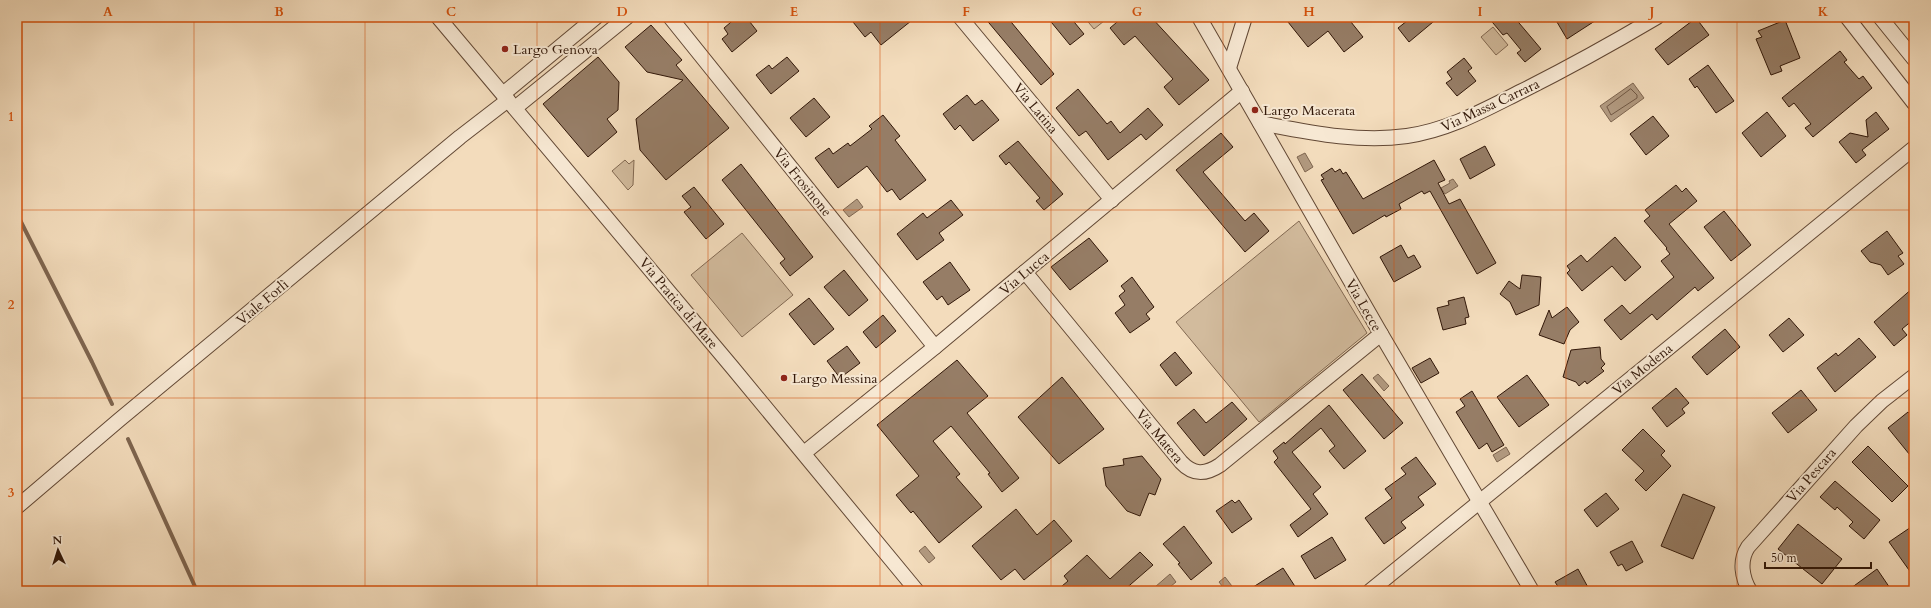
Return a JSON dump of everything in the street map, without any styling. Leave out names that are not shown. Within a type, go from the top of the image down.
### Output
[{"type":"street","name":"Via Pratica di Mare","points":[[438,17],[509,100],[917,591]]},
{"type":"street","points":[[509,100],[596,17]]},
{"type":"street","points":[[509,100],[627,17]]},
{"type":"street","name":"Via Frosinone","points":[[670,17],[935,347]]},
{"type":"street","name":"Via Latina","points":[[960,17],[1112,200]]},
{"type":"street","name":"Via Lecce","points":[[1199,17],[1381,334],[1532,591]]},
{"type":"street","points":[[1229,68],[1245,17]]},
{"type":"street","name":"Via Massa Carrara","points":[[1260,123],[1322,134],[1358,137],[1400,137],[1432,131],[1459,122],[1508,99],[1587,58],[1657,17]]},
{"type":"street","points":[[1847,17],[1914,103]]},
{"type":"street","points":[[1880,17],[1914,59]]},
{"type":"street","name":"Via Lucca","points":[[804,454],[935,347],[1242,91]]},
{"type":"street","name":"Viale Forlì","points":[[17,507],[119,420],[460,137],[509,100]]},
{"type":"street","name":"Via Modena","points":[[1370,591],[1914,148]]},
{"type":"street","name":"Via Matera","points":[[1025,272],[1180,462],[1189,469],[1199,473],[1208,472],[1220,465],[1381,334]]},
{"type":"street","name":"Via Pescara","points":[[1750,591],[1744,578],[1742,568],[1743,558],[1748,547],[1852,430],[1882,401],[1914,376]]},
{"type":"shaded area","points":[[1084,17],[1109,17],[1094,29]]},
{"type":"shaded area","points":[[1493,27],[1508,45],[1496,55],[1481,37]]},
{"type":"shaded area","points":[[625,160],[629,164],[634,160],[633,185],[628,190],[612,171]]},
{"type":"shaded area","points":[[1299,221],[1367,333],[1259,422],[1176,322]]},
{"type":"shaded area","points":[[742,233],[793,295],[742,337],[691,275]]},
{"type":"water","points":[[1633,83],[1644,98],[1611,122],[1600,106]]},
{"type":"water","points":[[1305,153],[1313,167],[1305,172],[1297,157]]},
{"type":"water","points":[[1453,179],[1458,186],[1445,194],[1441,188],[1450,183],[1449,181]]},
{"type":"water","points":[[857,199],[863,207],[849,217],[843,210]]},
{"type":"water","points":[[1378,374],[1389,386],[1384,391],[1373,378]]},
{"type":"water","points":[[1506,447],[1510,454],[1497,462],[1493,455]]},
{"type":"water","points":[[925,546],[935,558],[929,563],[919,551]]},
{"type":"water","points":[[1170,574],[1176,582],[1165,591],[1158,591],[1155,587]]},
{"type":"water","points":[[1225,577],[1235,590],[1226,591],[1219,582]]},
{"type":"building","points":[[737,17],[746,17],[757,31],[732,52],[722,39],[728,34],[724,28]]},
{"type":"building","points":[[859,17],[916,17],[881,45],[871,32],[865,37],[853,22]]},
{"type":"building","points":[[984,17],[1007,17],[1054,74],[1041,85]]},
{"type":"building","points":[[1047,17],[1070,17],[1084,34],[1070,45]]},
{"type":"building","points":[[1123,17],[1151,17],[1209,80],[1179,105],[1164,87],[1173,79],[1135,36],[1124,45],[1110,28]]},
{"type":"building","points":[[1284,17],[1347,17],[1363,37],[1344,52],[1328,31],[1308,47]]},
{"type":"building","points":[[1412,17],[1439,17],[1409,42],[1398,28]]},
{"type":"building","points":[[1488,17],[1514,17],[1541,49],[1525,62],[1517,53],[1521,50],[1507,33],[1503,35]]},
{"type":"building","points":[[1554,17],[1601,17],[1567,39]]},
{"type":"building","points":[[1696,18],[1709,35],[1668,65],[1655,49]]},
{"type":"building","points":[[1785,20],[1800,58],[1780,66],[1782,71],[1771,75],[1756,39],[1762,37],[1758,31]]},
{"type":"building","points":[[651,25],[682,60],[676,65],[729,128],[666,180],[640,150],[636,119],[683,80],[647,72],[625,47]]},
{"type":"building","points":[[1840,51],[1847,60],[1844,62],[1859,79],[1863,76],[1872,88],[1813,137],[1805,128],[1811,124],[1794,103],[1789,107],[1782,98]]},
{"type":"building","points":[[598,57],[619,82],[618,110],[607,119],[617,132],[588,157],[543,104]]},
{"type":"building","points":[[787,57],[799,71],[771,94],[756,75],[769,65],[772,69]]},
{"type":"building","points":[[1464,58],[1472,68],[1468,71],[1476,81],[1457,96],[1446,83],[1452,79],[1447,72]]},
{"type":"building","points":[[1708,65],[1734,101],[1716,113],[1697,86],[1695,88],[1689,79]]},
{"type":"building","points":[[1078,89],[1107,124],[1111,121],[1120,133],[1148,108],[1163,125],[1146,140],[1141,134],[1108,160],[1086,131],[1079,136],[1056,108]]},
{"type":"building","points":[[967,95],[975,105],[982,100],[999,120],[973,141],[960,125],[955,130],[943,114]]},
{"type":"building","points":[[814,98],[830,117],[806,137],[790,118]]},
{"type":"building","points":[[1767,112],[1786,136],[1761,157],[1742,133]]},
{"type":"building","points":[[1876,112],[1889,129],[1862,150],[1866,155],[1856,163],[1839,142],[1850,133],[1868,137],[1866,120]]},
{"type":"building","points":[[883,115],[900,136],[895,140],[926,180],[900,200],[892,189],[887,192],[867,166],[838,188],[815,158],[829,148],[833,154],[848,143],[850,146],[872,129],[869,126]]},
{"type":"building","points":[[1653,116],[1669,136],[1646,155],[1630,134]]},
{"type":"building","points":[[1221,133],[1233,147],[1203,172],[1245,221],[1254,213],[1269,231],[1245,252],[1176,170]]},
{"type":"building","points":[[1018,141],[1063,194],[1044,210],[1036,201],[1040,198],[1009,162],[1006,165],[999,156]]},
{"type":"building","points":[[1485,146],[1495,165],[1470,179],[1460,159]]},
{"type":"building","points":[[1434,160],[1445,180],[1438,183],[1449,204],[1460,199],[1496,263],[1477,274],[1430,191],[1424,194],[1422,191],[1399,204],[1401,209],[1386,217],[1385,215],[1353,234],[1321,180],[1324,179],[1321,175],[1332,168],[1335,172],[1340,169],[1343,174],[1346,172],[1363,199]]},
{"type":"building","points":[[741,164],[813,257],[790,276],[780,263],[785,259],[722,180]]},
{"type":"building","points":[[1676,185],[1682,192],[1686,188],[1697,201],[1669,224],[1714,278],[1698,291],[1695,287],[1657,320],[1652,314],[1621,340],[1604,320],[1622,305],[1630,314],[1674,277],[1661,261],[1670,254],[1666,249],[1667,248],[1644,221],[1650,216],[1645,210]]},
{"type":"building","points":[[694,187],[724,224],[706,239],[684,212],[691,207],[682,196]]},
{"type":"building","points":[[951,200],[963,215],[939,233],[944,240],[917,260],[897,234],[923,213],[927,218]]},
{"type":"building","points":[[1724,211],[1751,245],[1731,261],[1704,227]]},
{"type":"building","points":[[1887,231],[1903,253],[1898,256],[1904,264],[1888,275],[1881,265],[1870,262],[1861,251]]},
{"type":"building","points":[[1615,237],[1641,267],[1625,281],[1612,266],[1582,291],[1567,273],[1570,270],[1567,266],[1581,255],[1587,262]]},
{"type":"building","points":[[1089,238],[1108,261],[1070,290],[1051,267]]},
{"type":"building","points":[[1401,245],[1408,258],[1414,255],[1421,267],[1394,282],[1380,257]]},
{"type":"building","points":[[950,262],[970,290],[948,305],[942,296],[937,300],[923,282]]},
{"type":"building","points":[[844,270],[868,300],[849,316],[824,287]]},
{"type":"building","points":[[1522,275],[1541,277],[1539,305],[1516,315],[1510,302],[1500,294],[1509,281],[1520,289]]},
{"type":"building","points":[[1132,277],[1154,307],[1146,314],[1150,319],[1130,333],[1115,313],[1125,305],[1119,296],[1125,291],[1121,286]]},
{"type":"building","points":[[1914,287],[1914,319],[1902,329],[1907,335],[1894,346],[1874,322]]},
{"type":"building","points":[[1464,297],[1469,317],[1465,318],[1466,324],[1443,330],[1437,308],[1449,305],[1448,301]]},
{"type":"building","points":[[809,298],[834,329],[814,345],[789,314]]},
{"type":"building","points":[[1567,307],[1579,322],[1570,330],[1564,344],[1539,335],[1549,310],[1552,318]]},
{"type":"building","points":[[883,315],[896,331],[876,348],[863,332]]},
{"type":"building","points":[[1789,318],[1804,335],[1783,352],[1769,335]]},
{"type":"building","points":[[1725,329],[1740,347],[1707,375],[1692,357]]},
{"type":"building","points":[[1859,338],[1876,357],[1835,392],[1817,368],[1836,353],[1838,356]]},
{"type":"building","points":[[847,346],[860,363],[840,378],[827,361]]},
{"type":"building","points":[[1600,347],[1601,359],[1605,364],[1601,368],[1604,371],[1587,384],[1585,381],[1579,386],[1576,382],[1563,377],[1571,350]]},
{"type":"building","points":[[1175,352],[1192,373],[1176,386],[1160,365]]},
{"type":"building","points":[[1430,358],[1439,373],[1421,383],[1412,368]]},
{"type":"building","points":[[957,360],[988,396],[967,413],[1019,478],[1002,492],[988,474],[990,473],[951,426],[933,441],[960,474],[956,477],[982,507],[939,543],[913,511],[911,513],[896,495],[919,476],[877,425]]},
{"type":"building","points":[[1362,374],[1403,423],[1384,439],[1343,390]]},
{"type":"building","points":[[1527,375],[1549,405],[1519,427],[1497,397]]},
{"type":"building","points":[[1062,377],[1104,429],[1059,464],[1018,417]]},
{"type":"building","points":[[1676,388],[1689,403],[1682,409],[1685,413],[1667,427],[1652,408]]},
{"type":"building","points":[[1801,390],[1817,410],[1788,433],[1772,413]]},
{"type":"building","points":[[1472,391],[1504,445],[1492,452],[1487,443],[1479,449],[1456,412],[1465,406],[1460,399]]},
{"type":"building","points":[[1232,402],[1247,419],[1204,456],[1177,423],[1194,409],[1206,423]]},
{"type":"building","points":[[1329,405],[1366,451],[1344,469],[1329,451],[1335,446],[1321,428],[1292,452],[1321,487],[1313,494],[1328,514],[1298,537],[1290,525],[1311,509],[1274,462],[1278,458],[1273,451],[1284,442],[1285,444]]},
{"type":"building","points":[[1908,412],[1914,419],[1914,460],[1888,428]]},
{"type":"building","points":[[1643,429],[1665,451],[1661,455],[1671,466],[1646,491],[1635,480],[1644,471],[1622,450]]},
{"type":"building","points":[[1868,446],[1908,486],[1892,502],[1852,462]]},
{"type":"building","points":[[1142,456],[1161,479],[1155,495],[1149,493],[1140,516],[1127,511],[1106,486],[1103,468],[1124,465],[1123,459]]},
{"type":"building","points":[[1416,457],[1436,484],[1418,497],[1424,505],[1401,522],[1406,528],[1384,544],[1365,518],[1392,498],[1385,489],[1406,474],[1401,468]]},
{"type":"building","points":[[1835,481],[1880,520],[1864,539],[1849,526],[1853,522],[1837,507],[1835,510],[1820,497]]},
{"type":"building","points":[[1606,493],[1619,509],[1597,527],[1584,510]]},
{"type":"building","points":[[1683,494],[1715,507],[1693,559],[1661,546]]},
{"type":"building","points":[[1232,500],[1235,503],[1239,500],[1252,519],[1232,533],[1216,511]]},
{"type":"building","points":[[1016,509],[1037,535],[1054,520],[1072,541],[1024,580],[1015,569],[1001,580],[972,546]]},
{"type":"building","points":[[1798,524],[1842,559],[1822,584],[1778,549]]},
{"type":"building","points":[[1914,525],[1914,577],[1889,542]]},
{"type":"building","points":[[1184,526],[1212,563],[1191,580],[1178,564],[1180,563],[1163,544]]},
{"type":"building","points":[[1332,537],[1346,560],[1315,579],[1301,556]]},
{"type":"building","points":[[1632,541],[1643,562],[1626,571],[1622,564],[1618,566],[1610,552]]},
{"type":"building","points":[[1140,552],[1153,565],[1123,591],[1056,591],[1068,581],[1064,576],[1087,555],[1110,579]]},
{"type":"building","points":[[1283,568],[1298,591],[1247,591]]},
{"type":"building","points":[[1578,569],[1590,591],[1561,591],[1555,582]]},
{"type":"building","points":[[1877,569],[1892,591],[1847,591]]},
{"type":"waterway","points":[[17,214],[112,404]]},
{"type":"waterway","points":[[128,439],[197,591]]},
{"type":"place","name":"Largo Genova","points":[[505,49]]},
{"type":"place","name":"Largo Macerata","points":[[1255,110]]},
{"type":"place","name":"Largo Messina","points":[[784,378]]}]
